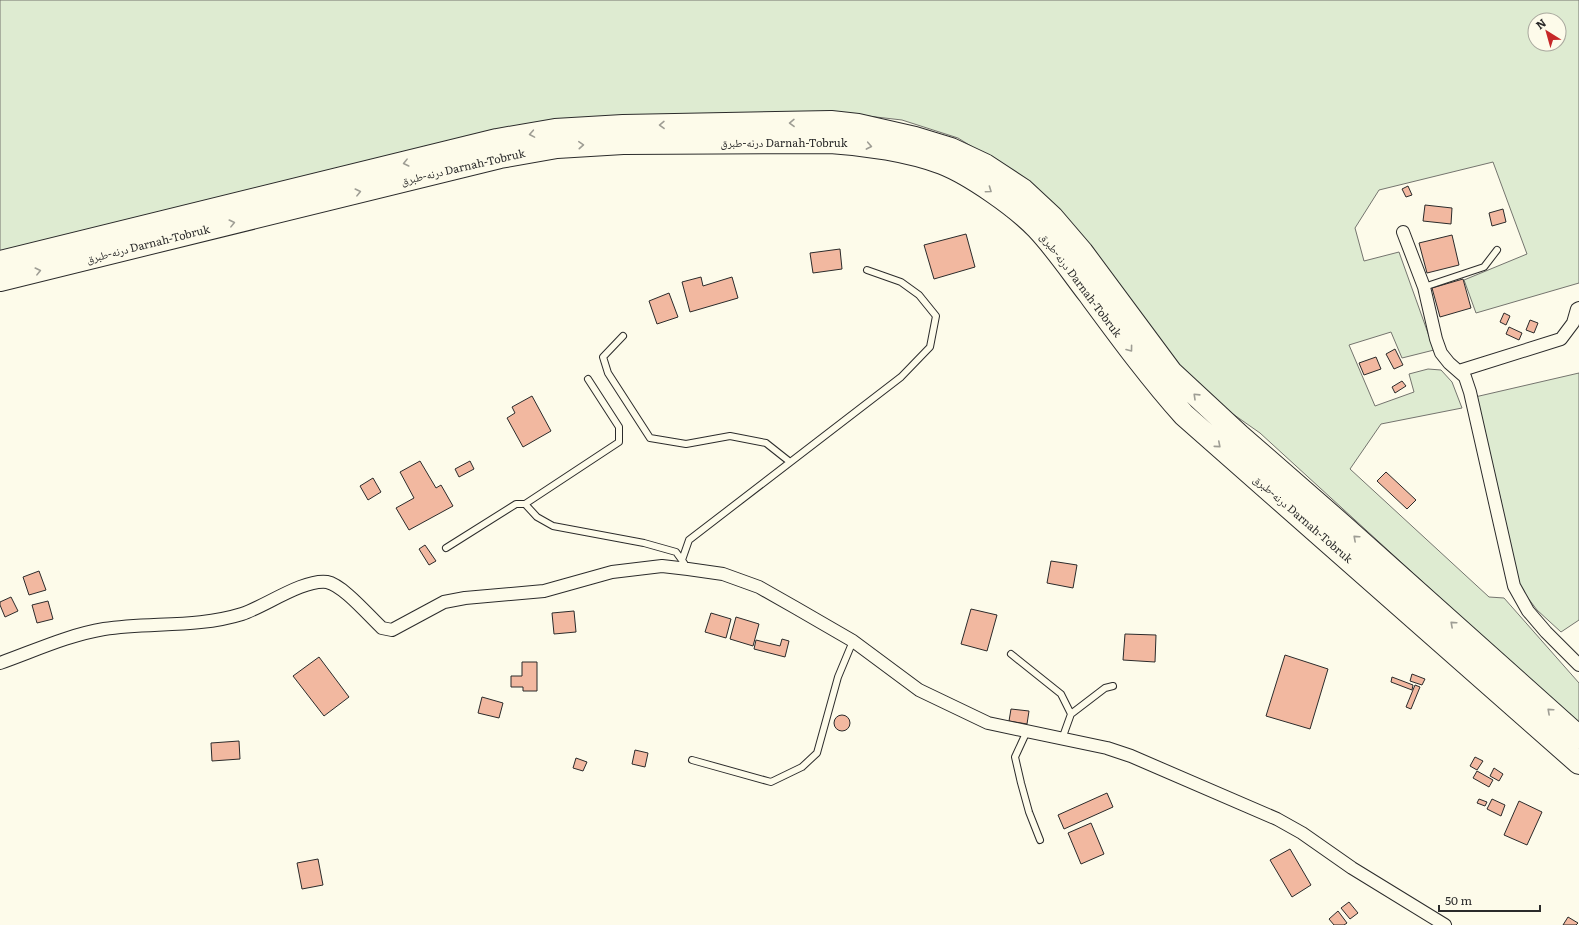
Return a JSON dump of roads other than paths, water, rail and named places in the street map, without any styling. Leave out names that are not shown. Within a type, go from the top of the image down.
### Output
[{"type":"highway","name":"درنه-طبرق Darnah-Tobruk","points":[[0,262],[489,142],[555,130],[623,126],[831,122],[858,125],[915,138],[951,149],[985,165],[1023,190],[1052,217],[1082,252],[1171,372],[1240,436],[1579,737]]},
{"type":"highway","name":"درنه-طبرق Darnah-Tobruk","points":[[0,280],[500,157],[557,147],[623,143],[855,143],[943,163],[972,178],[1009,204],[1037,227],[1066,263],[1153,380],[1184,415],[1579,763]]},
{"type":"street","points":[[1403,232],[1424,287],[1441,354],[1465,377],[1470,392],[1514,586],[1528,611],[1546,632],[1579,665]]},
{"type":"street","points":[[1459,370],[1561,339],[1573,324],[1577,309],[1579,308]]},
{"type":"street","points":[[0,663],[67,639],[104,629],[202,622],[243,614],[306,585],[319,582],[328,582],[339,587],[382,628],[392,630],[444,602],[466,598],[544,591],[612,572],[685,564],[722,574],[760,587],[854,641],[919,690],[988,723],[1106,748],[1131,756],[1276,819],[1302,833],[1352,868],[1445,925]]},
{"type":"lane","points":[[1424,287],[1484,267],[1497,250]]},
{"type":"lane","points":[[685,564],[689,540],[901,377],[930,347],[936,316],[919,295],[901,282],[867,270]]},
{"type":"lane","points":[[623,336],[603,357],[608,373],[650,438],[686,444],[730,436],[766,443],[790,462]]},
{"type":"lane","points":[[446,548],[516,504],[525,504],[619,442],[619,427],[588,379]]},
{"type":"lane","points":[[525,504],[537,517],[553,526],[644,543],[676,552],[685,564]]},
{"type":"lane","points":[[692,760],[771,782],[802,767],[817,753],[838,677],[854,641]]},
{"type":"lane","points":[[1011,654],[1061,694],[1071,714]]},
{"type":"lane","points":[[1062,739],[1071,714],[1105,688],[1113,686]]},
{"type":"lane","points":[[1027,731],[1016,757],[1020,783],[1040,840]]}]
